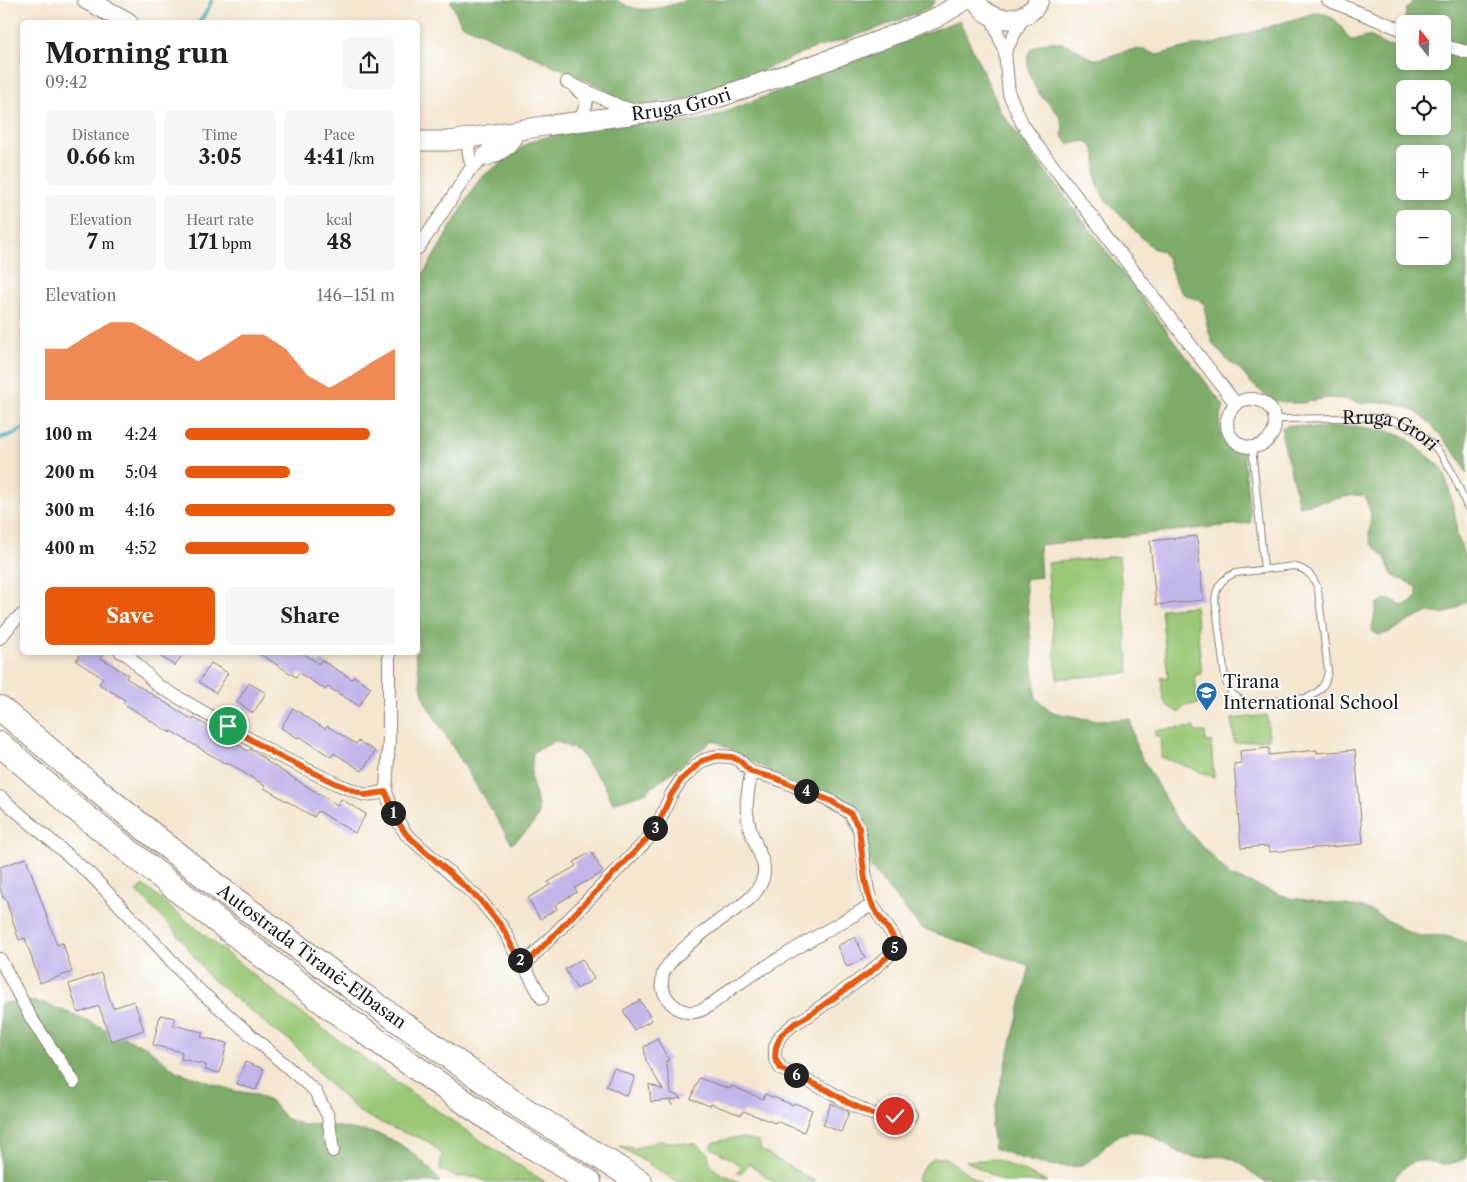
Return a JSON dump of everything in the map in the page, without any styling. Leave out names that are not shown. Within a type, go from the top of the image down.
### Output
[{"type":"highway","name":"Autostrada Tiranë-Elbasan","points":[[0,708],[87,782],[211,882],[351,987],[519,1106],[640,1182]]},
{"type":"highway","name":"Autostrada Tiranë-Elbasan","points":[[0,744],[66,801],[170,884],[332,1008],[499,1126],[589,1182]]},
{"type":"main road","points":[[87,0],[124,20]]},
{"type":"main road","name":"Rruga Grori","points":[[420,140],[450,141],[614,116],[667,110],[717,98],[834,58],[934,19],[966,0]]},
{"type":"main road","points":[[1023,17],[1031,11],[1039,0]]},
{"type":"main road","name":"Rruga Grori","points":[[934,19],[984,9],[1007,20],[1023,17]]},
{"type":"main road","points":[[480,162],[508,144],[515,131]]},
{"type":"street","points":[[1328,0],[1396,27]]},
{"type":"street","points":[[984,9],[1006,52],[1009,94],[1022,123],[1039,148],[1236,404]]},
{"type":"street","points":[[1006,52],[1023,17]]},
{"type":"street","points":[[1451,47],[1467,52]]},
{"type":"street","points":[[614,116],[594,106],[582,93],[567,82],[619,106],[641,113]]},
{"type":"street","points":[[579,121],[586,108],[587,100]]},
{"type":"street","points":[[420,245],[480,162],[490,143],[488,135]]},
{"type":"street","points":[[468,138],[469,156],[480,162]]},
{"type":"street","points":[[1251,399],[1266,405],[1274,419],[1272,434],[1267,441],[1260,445],[1245,446],[1238,443],[1228,432],[1227,424],[1231,410],[1236,404],[1243,401],[1251,399]]},
{"type":"street","points":[[0,638],[20,617]]},
{"type":"street","points":[[130,655],[157,686],[275,754],[337,784],[365,795],[386,792]]},
{"type":"street","points":[[388,655],[389,739],[386,792],[394,816],[406,834],[480,900],[502,927],[542,998]]},
{"type":"street","points":[[524,966],[646,840],[658,824],[671,795],[681,780],[702,761],[717,756],[732,757],[740,761],[751,772],[775,778],[831,801],[850,813],[859,828],[867,885],[872,905],[893,935],[896,943],[893,952],[869,973],[794,1024],[781,1035],[776,1047],[775,1058],[781,1069],[827,1090],[872,1114],[912,1115]]},
{"type":"street","points":[[751,772],[746,811],[755,845],[763,860],[763,877],[756,892],[747,902],[706,931],[670,961],[663,974],[662,984],[664,992],[672,1004],[685,1012],[696,1012],[707,1007],[732,988],[795,948],[872,905]]},
{"type":"street","points":[[0,797],[91,875],[191,982],[315,1091],[328,1116],[333,1151]]},
{"type":"street","points":[[0,960],[31,1018],[74,1082]]},
{"type":"lane","name":"Rruga Grori","points":[[1274,419],[1386,419],[1411,428],[1434,446],[1446,461],[1456,479],[1467,507]]},
{"type":"lane","points":[[1252,447],[1264,569]]},
{"type":"lane","points":[[1294,566],[1302,569],[1310,574],[1318,590],[1328,671],[1322,688],[1307,698],[1248,703],[1239,700],[1227,687],[1215,600],[1216,591],[1220,583],[1227,576],[1235,572],[1264,569],[1294,566]]},
{"type":"green space","points":[[450,0],[617,0],[634,8],[651,9],[687,0],[936,0],[929,9],[867,32],[807,51],[705,95],[650,104],[629,104],[618,101],[599,86],[461,24]]},
{"type":"green space","points":[[1414,0],[1467,0],[1467,474],[1459,458],[1430,423],[1416,412],[1407,408],[1390,402],[1361,403],[1344,399],[1327,398],[1302,403],[1272,400],[1251,383],[1213,344],[1207,325],[1205,306],[1199,300],[1182,293],[1176,284],[1167,258],[1161,251],[1152,248],[1106,201],[1097,181],[1095,152],[1086,141],[1069,144],[1062,136],[1062,121],[1055,110],[1036,89],[1028,67],[1029,52],[1039,44],[1057,42],[1096,59],[1135,49],[1145,50],[1157,55],[1194,45],[1213,44],[1314,13],[1321,13],[1336,20],[1350,40],[1370,36],[1386,45],[1396,47],[1396,70],[1451,70],[1451,15],[1405,15],[1406,10]]},
{"type":"green space","points":[[959,20],[1000,111],[1224,406],[1220,422],[1222,433],[1229,443],[1243,451],[1251,523],[1039,545],[1041,577],[1025,579],[1036,698],[1052,712],[1093,720],[1130,719],[1137,749],[1173,813],[1231,876],[1290,898],[1362,907],[1414,934],[1445,936],[1467,943],[1467,1158],[1448,1164],[1417,1161],[1403,1169],[1393,1182],[1265,1182],[1238,1162],[1228,1158],[1189,1156],[1153,1137],[1138,1132],[1119,1135],[1096,1156],[1080,1166],[1035,1162],[994,1148],[991,1125],[1030,966],[921,928],[872,869],[845,812],[713,740],[645,793],[613,803],[604,784],[579,751],[555,741],[533,752],[531,778],[538,805],[538,816],[531,827],[512,844],[424,700],[415,655],[420,655],[420,280],[479,179],[529,142],[606,124],[679,123],[710,118]]},
{"type":"green space","points":[[1291,425],[1318,428],[1355,426],[1394,432],[1409,440],[1439,465],[1444,472],[1449,489],[1457,534],[1467,562],[1467,600],[1450,612],[1440,614],[1429,612],[1388,633],[1379,635],[1371,631],[1377,604],[1385,599],[1395,601],[1402,606],[1410,603],[1417,596],[1417,587],[1392,575],[1385,558],[1371,544],[1369,535],[1371,514],[1365,496],[1355,495],[1299,506],[1282,436],[1282,427]]},
{"type":"green space","points":[[1119,556],[1129,673],[1057,679],[1047,563]]},
{"type":"green space","points":[[1195,606],[1202,674],[1195,675],[1198,704],[1184,706],[1179,713],[1165,703],[1163,696],[1161,678],[1168,677],[1161,609]]},
{"type":"green space","points":[[1267,715],[1269,739],[1234,743],[1232,719]]},
{"type":"green space","points":[[1194,727],[1195,732],[1205,732],[1206,742],[1211,741],[1214,777],[1161,757],[1160,736],[1155,736],[1155,730]]},
{"type":"green space","points":[[143,885],[288,1003],[392,1079],[545,1182],[486,1182],[476,1178],[453,1176],[439,1169],[442,1154],[429,1142],[359,1112],[329,1084],[292,1042],[275,1031],[209,977],[176,932],[137,892]]},
{"type":"green space","points":[[24,1000],[43,1003],[80,1017],[147,1047],[176,1071],[235,1091],[255,1094],[273,1103],[285,1118],[303,1125],[323,1124],[380,1134],[400,1144],[415,1155],[440,1182],[0,1182],[0,1004]]},
{"type":"green space","points":[[743,1138],[759,1142],[761,1150],[816,1182],[773,1182],[749,1163],[741,1174],[736,1172],[742,1166],[710,1147],[715,1142]]},
{"type":"green space","points":[[660,1141],[696,1144],[708,1153],[709,1160],[715,1169],[739,1182],[678,1182],[619,1146],[635,1148]]},
{"type":"green space","points":[[933,1158],[945,1158],[981,1182],[919,1182],[916,1180],[925,1165]]},
{"type":"green space","points":[[995,1159],[1048,1182],[1003,1182],[966,1161]]},
{"type":"building","points":[[1197,536],[1203,600],[1156,605],[1150,541]]},
{"type":"building","points":[[79,655],[103,655],[101,658],[128,675],[126,678],[193,720],[194,718],[248,751],[250,749],[337,805],[341,799],[366,814],[355,833],[318,811],[314,817],[264,788],[265,786],[227,762],[226,764],[171,731],[170,733],[123,703],[125,700],[99,684],[103,678],[76,661]]},
{"type":"building","points":[[158,655],[182,655],[175,666]]},
{"type":"building","points":[[262,655],[306,655],[319,664],[321,660],[352,679],[354,676],[371,687],[359,706],[328,687],[326,690],[299,673],[296,677]]},
{"type":"building","points":[[211,663],[228,673],[216,693],[199,682]]},
{"type":"building","points":[[249,683],[266,693],[253,713],[237,702]]},
{"type":"building","points":[[293,708],[325,729],[327,726],[356,744],[358,741],[375,751],[362,771],[334,753],[331,757],[299,736],[298,738],[281,728]]},
{"type":"building","points":[[1269,748],[1269,755],[1317,750],[1317,753],[1355,750],[1363,844],[1269,852],[1268,846],[1241,848],[1234,764],[1241,763],[1240,751]]},
{"type":"building","points":[[591,852],[603,872],[575,888],[577,892],[555,905],[557,909],[540,919],[528,898],[550,885],[548,882],[576,866],[574,862]]},
{"type":"building","points":[[26,858],[57,945],[63,943],[72,972],[40,983],[25,938],[19,940],[5,897],[3,898],[0,888],[0,867]]},
{"type":"building","points":[[855,937],[865,958],[847,967],[837,946]]},
{"type":"building","points":[[582,959],[594,979],[577,989],[565,969]]},
{"type":"building","points":[[101,973],[113,1008],[134,1001],[144,1030],[111,1041],[99,1006],[78,1013],[69,984]]},
{"type":"building","points":[[640,1000],[652,1020],[634,1030],[623,1010]]},
{"type":"building","points":[[160,1015],[175,1018],[173,1025],[203,1032],[201,1037],[227,1043],[220,1073],[205,1070],[206,1065],[181,1059],[182,1052],[153,1045]]},
{"type":"building","points":[[657,1039],[669,1060],[666,1061],[671,1093],[682,1098],[671,1100],[672,1105],[669,1100],[651,1102],[649,1084],[663,1090],[646,1061],[644,1047]]},
{"type":"building","points":[[245,1062],[264,1069],[256,1090],[237,1084]]},
{"type":"building","points":[[614,1068],[635,1077],[627,1096],[606,1086]]},
{"type":"building","points":[[699,1078],[730,1089],[731,1086],[763,1099],[765,1094],[812,1110],[804,1132],[743,1111],[741,1115],[691,1099]]},
{"type":"building","points":[[831,1103],[849,1112],[841,1132],[823,1125]]},
{"type":"waterway","points":[[201,20],[212,0]]},
{"type":"waterway","points":[[0,438],[20,430]]},
{"type":"place","name":"Tirana International School","points":[[1207,711]]},
{"type":"route","points":[[228,726],[275,754],[337,784],[365,795],[386,792],[394,816],[406,834],[480,900],[502,927],[524,966],[646,840],[658,824],[671,795],[681,780],[702,761],[717,756],[732,757],[740,761],[751,772],[775,778],[831,801],[850,813],[859,828],[868,892],[872,905],[893,935],[896,943],[893,952],[869,973],[794,1024],[781,1035],[776,1047],[775,1058],[781,1069],[827,1090],[849,1103],[872,1114],[895,1116]]}]
